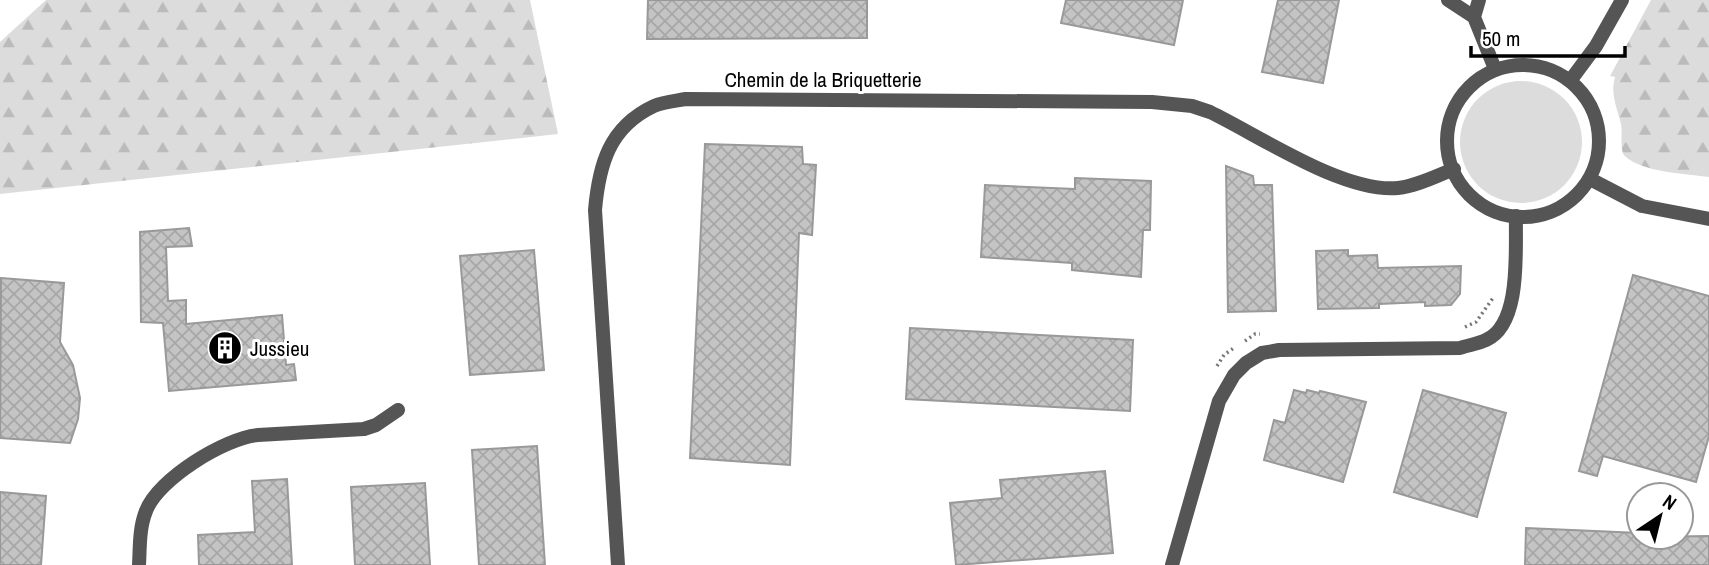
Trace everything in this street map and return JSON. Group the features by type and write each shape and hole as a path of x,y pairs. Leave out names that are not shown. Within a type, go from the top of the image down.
{"street":[{"path":"1448,0 1474,17 1495,69"},
{"path":"1474,17 1479,0"},
{"path":"1570,81 1596,46 1622,0"},
{"path":"1534,65 1570,81 1592,109 1600,144 1590,179 1568,204 1544,214 1498,214 1465,192 1447,156 1448,120 1465,89 1495,69 1534,65"},
{"name":"Chemin de la Briquetterie","path":"618,565 595,210 598,180 606,153 625,126 656,105 686,99 1152,103 1192,106 1210,112 1324,171 1371,186 1405,187 1454,169"},
{"path":"1590,179 1642,206 1709,219"},
{"path":"1172,565 1220,401 1234,375 1245,363 1262,353 1279,349 1460,348 1489,340 1500,327 1513,296 1516,216"},
{"path":"139,565 141,530 146,511 158,490 169,479 230,442 245,436 364,429 376,425 398,410"}],"path":[{"path":"1463,328 1476,322 1495,296"},
{"path":"1212,374 1224,355 1255,334 1269,334"}],"green space":[{"path":"46,0 530,0 558,134 0,194 0,42"},
{"path":"1651,0 1709,0 1709,177 1642,166 1623,153 1621,124 1614,95 1615,77 1610,76"},
{"path":"1521,81 1544,86 1564,99 1577,119 1582,142 1577,165 1564,185 1544,198 1521,203 1498,198 1478,185 1465,165 1460,142 1465,119 1478,99 1498,86"}],"building":[{"path":"648,0 867,0 867,38 647,39"},
{"path":"1066,0 1183,0 1174,45 1061,23"},
{"path":"1278,0 1339,0 1323,83 1262,72"},
{"path":"705,144 802,147 803,164 816,165 812,235 799,233 790,465 690,458"},
{"path":"1226,166 1253,176 1254,185 1272,185 1276,311 1228,312"},
{"path":"1075,178 1151,181 1150,230 1143,230 1141,277 1072,270 1072,263 981,257 985,185 1075,189"},
{"path":"189,228 192,246 166,247 168,301 186,300 186,324 282,315 286,365 294,364 296,380 169,391 163,323 141,322 140,232"},
{"path":"534,250 544,370 470,375 460,256"},
{"path":"1348,250 1348,256 1377,255 1378,268 1461,266 1460,294 1451,305 1425,306 1425,302 1379,304 1379,308 1318,309 1316,251"},
{"path":"1633,275 1709,296 1709,436 1696,482 1603,456 1597,476 1579,471"},
{"path":"1,278 64,283 60,342 73,365 80,398 78,419 70,443 0,438"},
{"path":"910,328 1133,340 1130,411 906,399"},
{"path":"1294,390 1306,393 1307,390 1320,391 1366,402 1343,482 1264,460 1274,420 1285,423"},
{"path":"1423,390 1506,413 1477,517 1394,492"},
{"path":"537,446 545,565 479,565 472,450"},
{"path":"1105,471 1113,553 956,565 950,503 1002,498 1000,480"},
{"path":"287,479 292,565 199,565 198,535 255,532 252,481"},
{"path":"425,483 430,565 355,565 351,487"},
{"path":"0,492 46,496 41,565 0,565"},
{"path":"1526,528 1625,532 1625,551 1695,551 1695,536 1709,536 1709,565 1525,565"}],"place":[{"name":"Jussieu","path":"225,348"}]}
